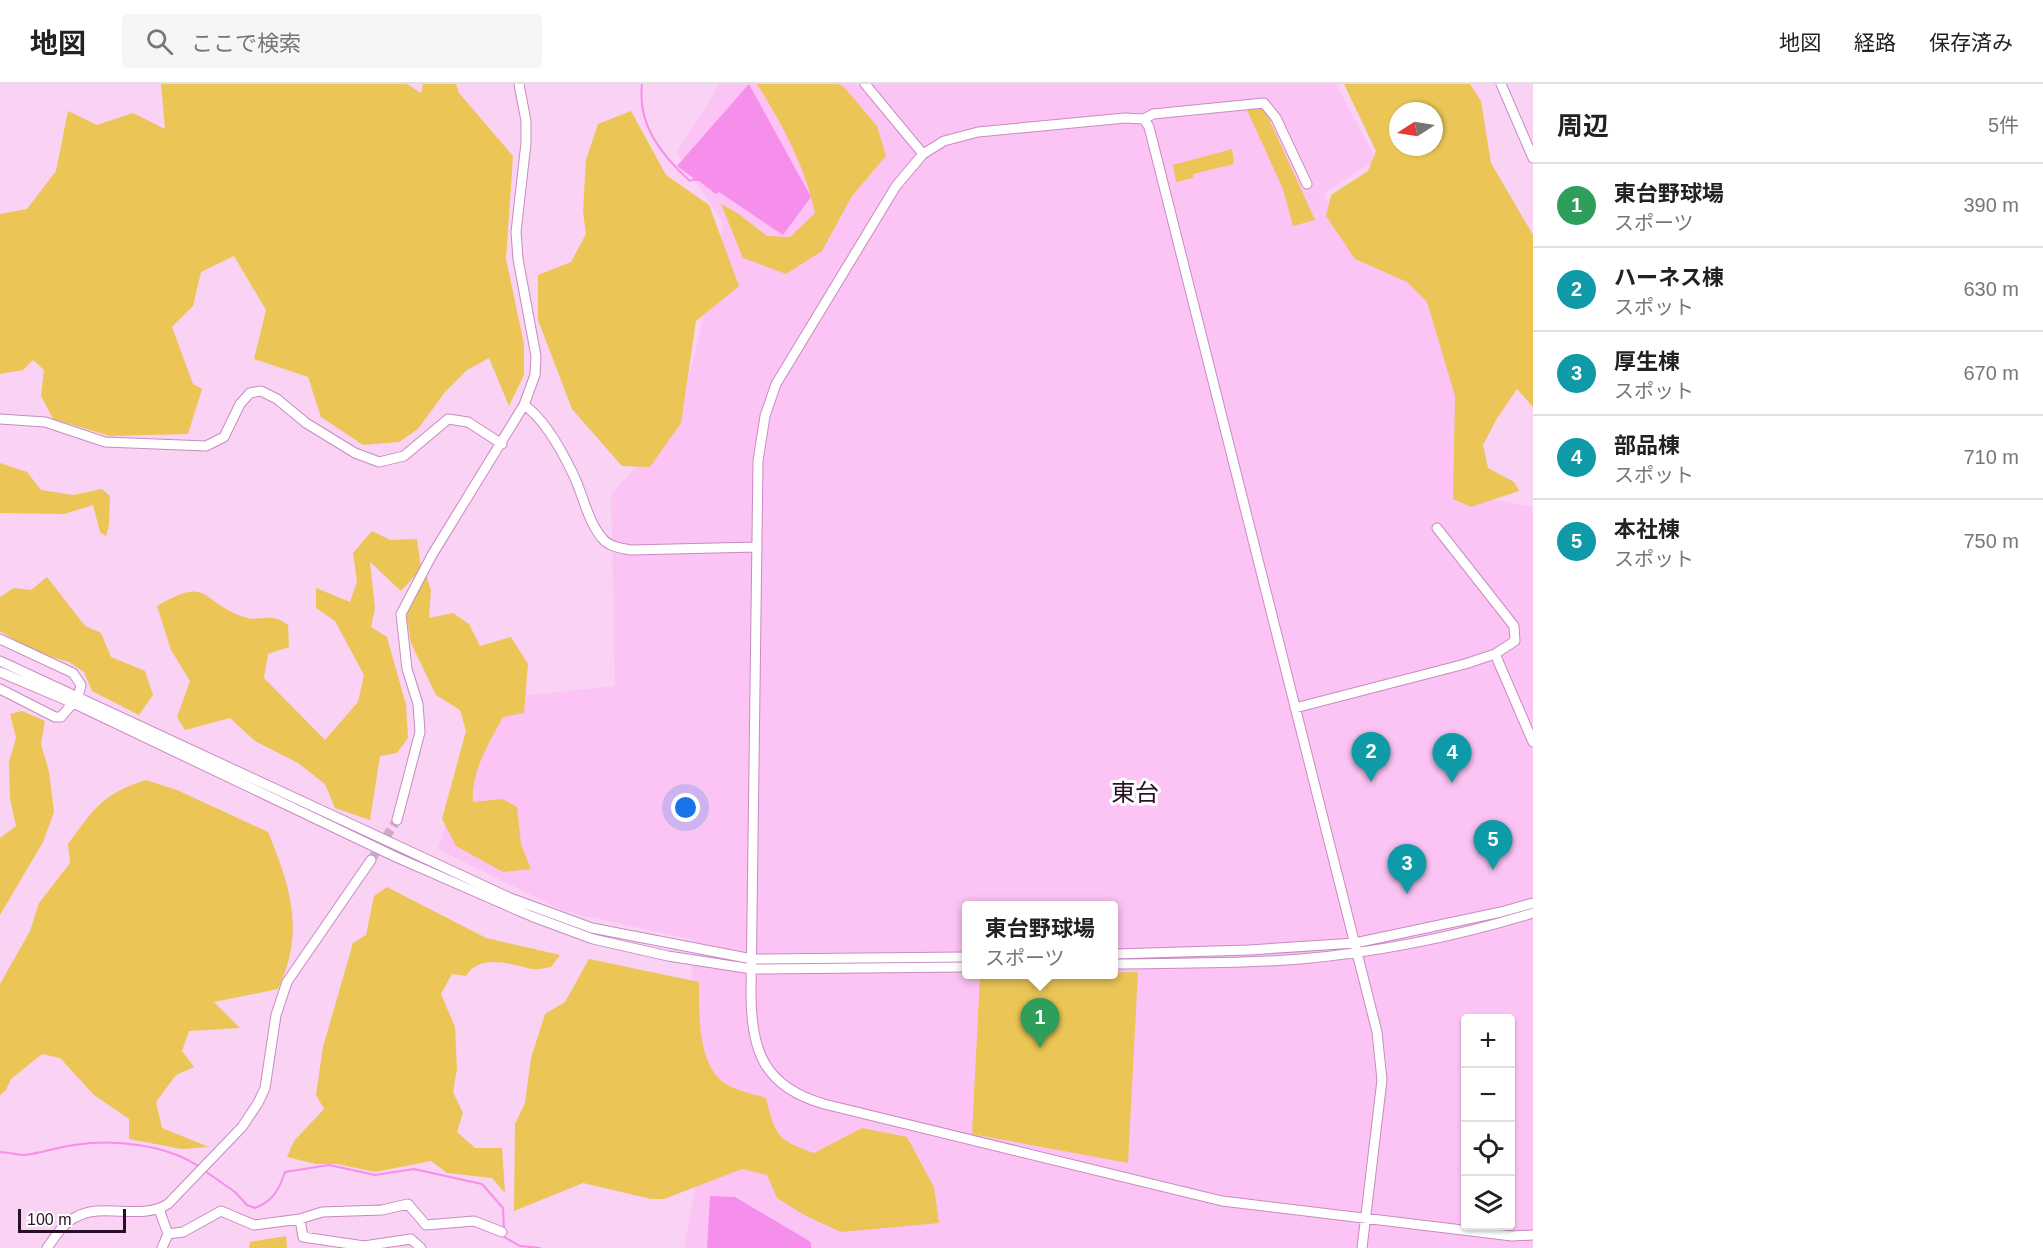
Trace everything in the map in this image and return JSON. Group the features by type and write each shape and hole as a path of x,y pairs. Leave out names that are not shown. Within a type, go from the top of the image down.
{"street":[{"path":"397,820 420,732 418,704 407,669 401,614 432,555 524,405 535,375 536,356 518,259 516,232 526,143 525,113 519,84"},
{"path":"865,84 923,154"},
{"path":"1501,84 1533,158"},
{"path":"1306,183 1276,118 1264,103 1153,114 1144,119 1125,118 978,132 944,141 923,154 896,186 776,384 762,432 757,547 751,1023 757,1050 767,1067 780,1082 805,1098 1222,1201 1512,1236 1533,1235"},
{"path":"1144,119 1149,127 1377,1032 1382,1080 1362,1248"},
{"path":"0,419 45,422 105,442 206,446 224,438 240,404 250,393 261,391 277,399 306,423 345,447 379,462 404,456 448,419 468,422 502,444"},
{"path":"524,405 535,412 573,474 592,522 603,540 616,548 632,550 757,547"},
{"path":"1295,708 1495,654 1515,641 1514,626 1437,528"},
{"path":"0,639 73,673 81,685 76,700 61,717 55,717 0,689"},
{"path":"1495,654 1533,742"},
{"path":"0,661 387,854 568,932 658,954 752,964 962,967"},
{"path":"0,672 76,700"},
{"path":"47,1248 67,1223 77,1216 90,1213 159,1209 177,1197 242,1127 258,1104 265,1088 276,1015 287,982 371,860"},
{"path":"1118,954 1259,950 1354,942 1501,912 1533,903"},
{"path":"1118,964 1249,962 1357,953 1460,933 1533,913"},
{"path":"752,964 962,957"},
{"path":"168,1234 183,1232 221,1211 254,1225 300,1219 322,1212 382,1210 408,1204 426,1225 474,1221 502,1232"},
{"path":"159,1209 168,1234 162,1248"},
{"path":"300,1219 303,1237 364,1246 411,1239 421,1248"}],"shaded area":[{"path":"161,84 407,84 421,93 423,84 456,84 459,93 513,156 506,259 524,344 524,375 509,406 489,358 467,370 445,392 418,429 399,442 363,445 321,417 308,377 254,359 266,310 234,256 201,272 193,306 172,327 193,384 202,389 188,434 110,436 53,419 41,396 44,370 33,360 23,370 0,374 0,214 27,209 56,171 68,111 97,125 133,113 165,129"},
{"path":"720,84 1336,84 1376,160 1323,194 1358,253 1443,285 1460,381 1460,493 1533,507 1533,1248 684,1248 710,1110 690,1026 694,940 564,911 438,849 485,700 615,686 611,494 673,429 696,350 723,223 677,152"},
{"path":"749,84 811,197 783,235 719,192 716,194 699,181 690,181 697,175 693,178 677,166"},
{"path":"757,84 838,84 845,88 877,126 886,156 852,196 822,251 786,274 743,258 721,204 739,214 767,236 790,237 815,213 792,146"},
{"path":"1344,84 1470,84 1481,101 1491,163 1533,235 1533,407 1517,389 1496,420 1483,445 1488,468 1514,482 1519,491 1471,507 1453,499 1455,396 1427,302 1407,282 1355,259 1326,216 1331,195 1368,171 1376,151"},
{"path":"1264,108 1315,220 1293,226 1283,189 1247,110"},
{"path":"631,111 666,175 709,205 739,286 696,321 681,423 650,467 622,466 572,409 538,320 538,275 571,262 586,234 583,211 586,160 598,124"},
{"path":"1232,149 1234,164 1193,174 1193,178 1176,182 1173,165"},
{"path":"0,463 27,472 41,490 73,495 102,489 110,496 109,525 106,536 100,532 93,505 64,514 0,513"},
{"path":"372,531 390,540 417,539 421,569 401,591 370,562 375,608 371,627 387,637 406,705 408,738 397,753 380,756 370,820 335,808 325,784 298,763 255,741 230,718 185,730 177,717 190,681 171,650 157,606 187,592 196,592 204,594 229,611 244,617 276,619 288,625 289,647 268,654 264,678 325,740 358,702 364,675 335,621 316,608 316,588 350,602 357,582 353,553"},
{"path":"425,572 431,590 429,618 453,613 469,624 480,646 511,637 528,664 524,713 503,717 478,768 473,802 503,799 517,807 521,844 531,869 503,872 456,846 442,819 466,731 460,710 436,695 411,643 405,608"},
{"path":"47,577 85,626 101,633 111,657 145,671 153,695 139,715 92,691 84,672 69,662 35,652 0,631 0,597 14,588 31,590"},
{"path":"22,711 45,721 41,744 49,772 54,812 43,842 0,915 0,838 16,826 10,799 9,762 16,738 10,714"},
{"path":"146,780 177,790 268,832 283,872 292,910 291,948 278,989 214,1002 240,1028 189,1031 182,1051 194,1067 176,1075 156,1102 162,1128 209,1147 182,1149 129,1139 129,1119 94,1095 60,1058 42,1054 11,1079 6,1090 0,1095 0,984 30,931 39,903 70,863 68,844 85,821 109,797"},
{"path":"387,887 486,938 560,955 551,967 539,969 496,962 479,964 466,976 452,974 441,994 455,1027 457,1069 453,1092 463,1113 457,1132 475,1148 502,1148 505,1193 492,1178 447,1173 431,1161 375,1172 337,1164 316,1164 287,1157 294,1141 324,1109 316,1095 323,1047 353,943 366,935 374,896"},
{"path":"589,959 699,982 700,1022 705,1052 710,1065 726,1084 766,1098 775,1128 785,1140 792,1144 814,1153 862,1128 907,1137 934,1187 939,1223 841,1232 806,1216 777,1198 767,1175 742,1169 664,1199 651,1199 583,1183 514,1211 515,1124 525,1103 531,1058 545,1014 565,1002"},
{"path":"1138,972 1128,1163 972,1134 980,979 1118,979 1118,973"},
{"path":"710,1196 735,1197 811,1242 811,1248 707,1248"},
{"path":"286,1236 287,1248 249,1248 250,1242"}],"waterway":[{"path":"642,84 643,112 653,138 690,181"},
{"path":"0,1152 23,1155 90,1143 123,1143 172,1153 201,1168"},
{"path":"205,1171 235,1192 247,1205 255,1208 274,1194 285,1172 329,1165 375,1175 414,1169 482,1184 503,1208 504,1229"},
{"path":"504,1234 504,1237 520,1246 540,1248"}],"tunnel":[{"path":"371,860 397,820"}],"place":[{"name":"ハーネス棟","path":"1371,782"},
{"name":"部品棟","path":"1452,783"},
{"name":"本社棟","path":"1493,870"},
{"name":"厚生棟","path":"1407,894"},
{"name":"東台野球場","path":"1040,1048"}],"district":[{"name":"東台","path":"1135,792"}]}
